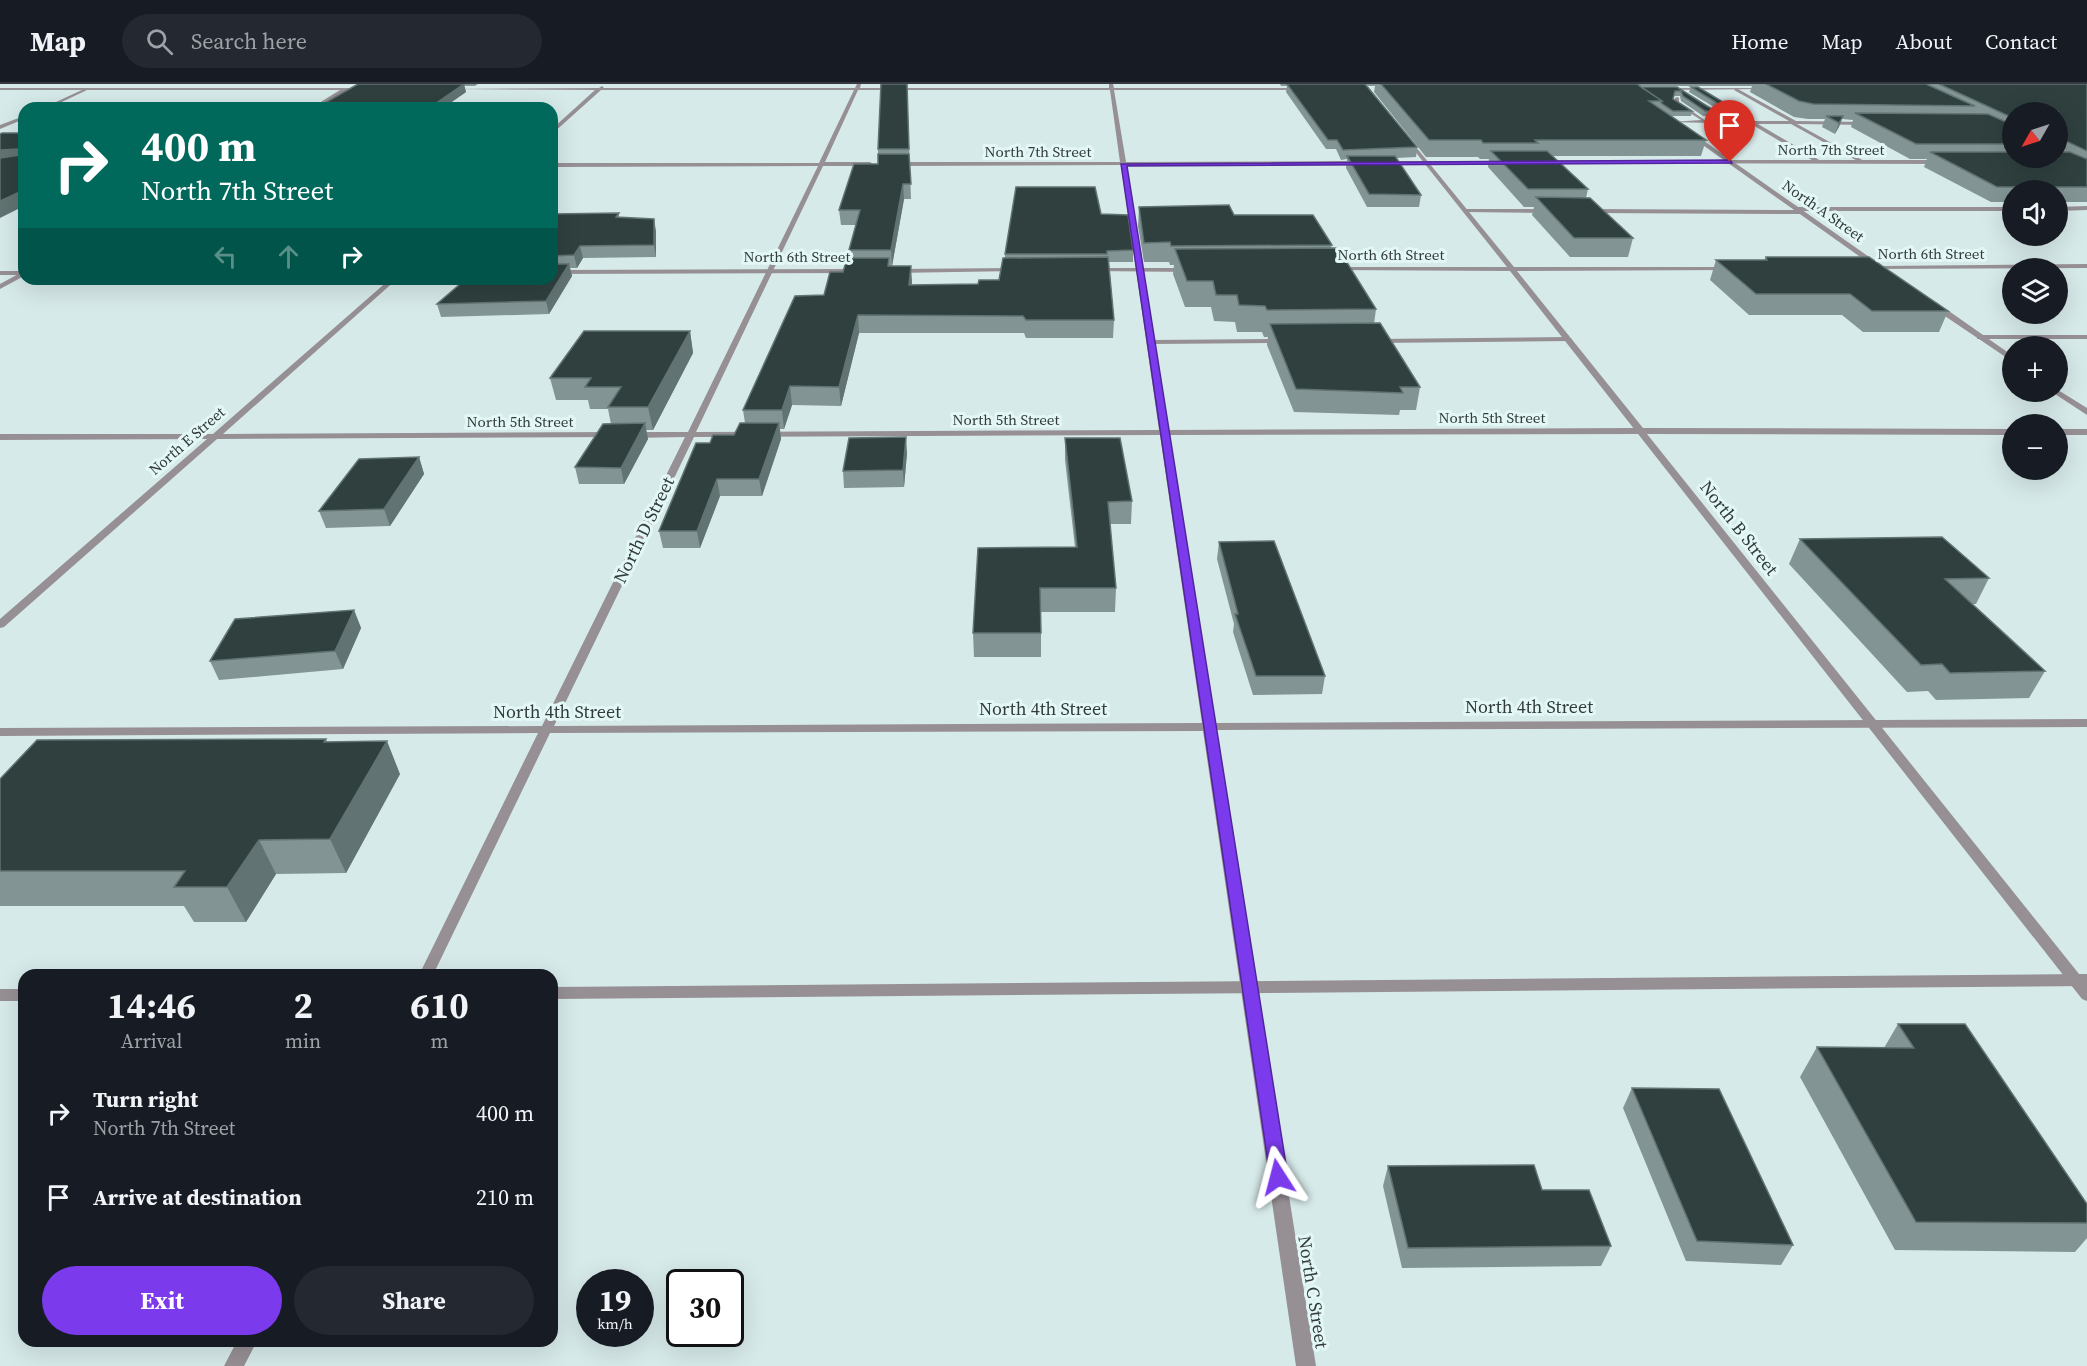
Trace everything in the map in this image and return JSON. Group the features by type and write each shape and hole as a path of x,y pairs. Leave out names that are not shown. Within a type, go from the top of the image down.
{"street":[{"path":"58,102 101,84"},
{"path":"323,102 355,84"},
{"path":"558,127 606,84"},
{"path":"439,89 858,86 1309,89"},
{"name":"North D Street","path":"429,969 771,271 858,86"},
{"name":"North C Street","path":"1112,86 1306,1366"},
{"path":"0,88 370,88"},
{"path":"1654,89 1770,89"},
{"path":"1664,89 1707,116 1712,121 1710,122"},
{"path":"1678,89 1690,97"},
{"path":"1699,89 1714,99"},
{"path":"1736,89 1863,162"},
{"path":"1677,98 1676,102 1704,120 1700,122"},
{"path":"1719,123 1720,120 1716,115 1730,123"},
{"name":"North A Street","path":"1664,116 1890,274"},
{"path":"1743,117 1819,162"},
{"path":"0,127 18,120"},
{"path":"1674,122 1875,123"},
{"name":"North B Street","path":"1398,128 1512,267 1871,724 2081,980 2087,995"},
{"name":"North 7th Street","path":"1532,162 1953,162"},
{"name":"North 7th Street","path":"890,164 1368,163"},
{"path":"1380,163 1508,163"},
{"path":"558,165 878,164"},
{"path":"2068,208 2087,208"},
{"path":"1586,211 2002,209"},
{"path":"1466,211 1562,211"},
{"name":"North 6th Street","path":"1858,268 2087,267"},
{"name":"North 6th Street","path":"1321,269 1739,268"},
{"path":"890,271 1022,270"},
{"path":"1082,270 1201,270"},
{"name":"North 6th Street","path":"558,272 866,271"},
{"path":"0,273 18,273"},
{"path":"0,287 18,276"},
{"name":"North E Street","path":"0,625 387,285"},
{"path":"1926,299 2002,352"},
{"path":"1980,337 2087,337"},
{"path":"1366,341 1568,339"},
{"path":"1152,342 1294,341"},
{"path":"2068,399 2087,412"},
{"name":"North 5th Street","path":"0,436 2002,432"},
{"path":"2068,432 2087,432"},
{"name":"North 4th Street","path":"0,732 2087,723"},
{"path":"558,993 2081,980"},
{"path":"0,995 18,995"},
{"path":"234,1366 244,1347"}],"building":[{"path":"358,84 464,84 438,102 326,102"},
{"path":"881,84 907,84 909,149 878,149"},
{"path":"1287,84 1365,84 1417,147 1343,150 1337,140 1328,140"},
{"path":"1381,84 1637,84 1662,101 1649,101 1706,140 1535,140 1538,143 1483,143 1481,140 1429,140"},
{"path":"1766,84 1926,84 1975,106 1813,104 1799,101"},
{"path":"1939,84 2087,84 2087,151 2068,142 2068,102 2002,102 2002,113"},
{"path":"1641,87 1677,87 1715,111 1705,111 1683,96 1681,91 1675,91 1673,99 1692,111 1673,111"},
{"path":"1691,87 1698,87 1738,111 1730,111"},
{"path":"1855,113 1988,114 2002,120 2002,144 1916,144"},
{"path":"1826,116 1843,116 1839,123"},
{"path":"18,133 18,149 0,150 0,134"},
{"path":"1491,151 1547,151 1588,189 1528,189"},
{"path":"1930,152 2002,152 2002,168 2068,168 2068,152 2087,159 2087,187 2068,187 2068,180 2002,180 2002,187 1997,187"},
{"path":"878,154 909,154 911,184 903,184 891,250 849,250 860,210 839,210 854,164 878,164"},
{"path":"18,155 18,193 0,201 0,158"},
{"path":"1347,156 1395,156 1421,195 1369,194"},
{"path":"1016,187 1095,187 1101,214 1128,215 1133,250 1107,251 1107,254 1005,254"},
{"path":"1536,197 1590,198 1633,238 1574,238"},
{"path":"1229,205 1234,215 1313,215 1332,245 1171,246 1170,242 1144,243 1139,207"},
{"path":"619,213 616,217 654,219 654,245 580,246 574,255 558,256 558,214"},
{"path":"1338,248 1376,309 1267,310 1265,306 1239,305 1237,295 1216,295 1213,281 1187,281 1175,249"},
{"path":"1108,257 1114,320 1026,320 1023,316 858,315 839,387 790,386 782,410 743,410 795,296 824,295 830,272 843,272 847,258 889,258 888,266 911,266 909,285 978,284 979,280 999,280 1003,258"},
{"path":"1766,257 1869,257 1948,311 1872,311 1850,294 1756,294 1716,260 1767,260"},
{"path":"558,264 569,264 558,282"},
{"path":"459,285 556,285 546,301 437,304"},
{"path":"1380,323 1420,387 1400,387 1403,393 1296,389 1270,324"},
{"path":"584,331 690,331 648,407 608,407 621,387 585,387 591,378 550,378"},
{"path":"645,423 621,468 575,467 603,424"},
{"path":"740,423 779,423 759,479 717,479 697,531 659,531 696,443 710,443 713,435 734,435"},
{"path":"906,437 903,470 843,471 849,438"},
{"path":"1065,438 1120,438 1132,501 1108,502 1116,588 1040,588 1041,633 973,633 978,548 1077,547"},
{"path":"419,457 384,509 319,511 359,459"},
{"path":"1942,537 1989,578 1945,579 2045,671 1950,673 1942,664 1921,665 1800,539"},
{"path":"1274,541 1325,676 1256,676 1235,614 1238,614 1219,542"},
{"path":"354,610 335,651 210,661 235,619"},
{"path":"326,739 324,742 387,741 330,839 259,840 227,887 174,887 185,871 0,871 0,779 37,740"},
{"path":"1898,1024 1965,1024 2087,1204 2087,1223 1916,1222 1817,1047 1914,1048"},
{"path":"1632,1088 1719,1089 1793,1245 1697,1241"},
{"path":"1534,1165 1542,1190 1589,1190 1611,1246 1408,1248 1388,1166"}],"route":[{"path":"1278,1177 1124,164 1730,162"}]}
